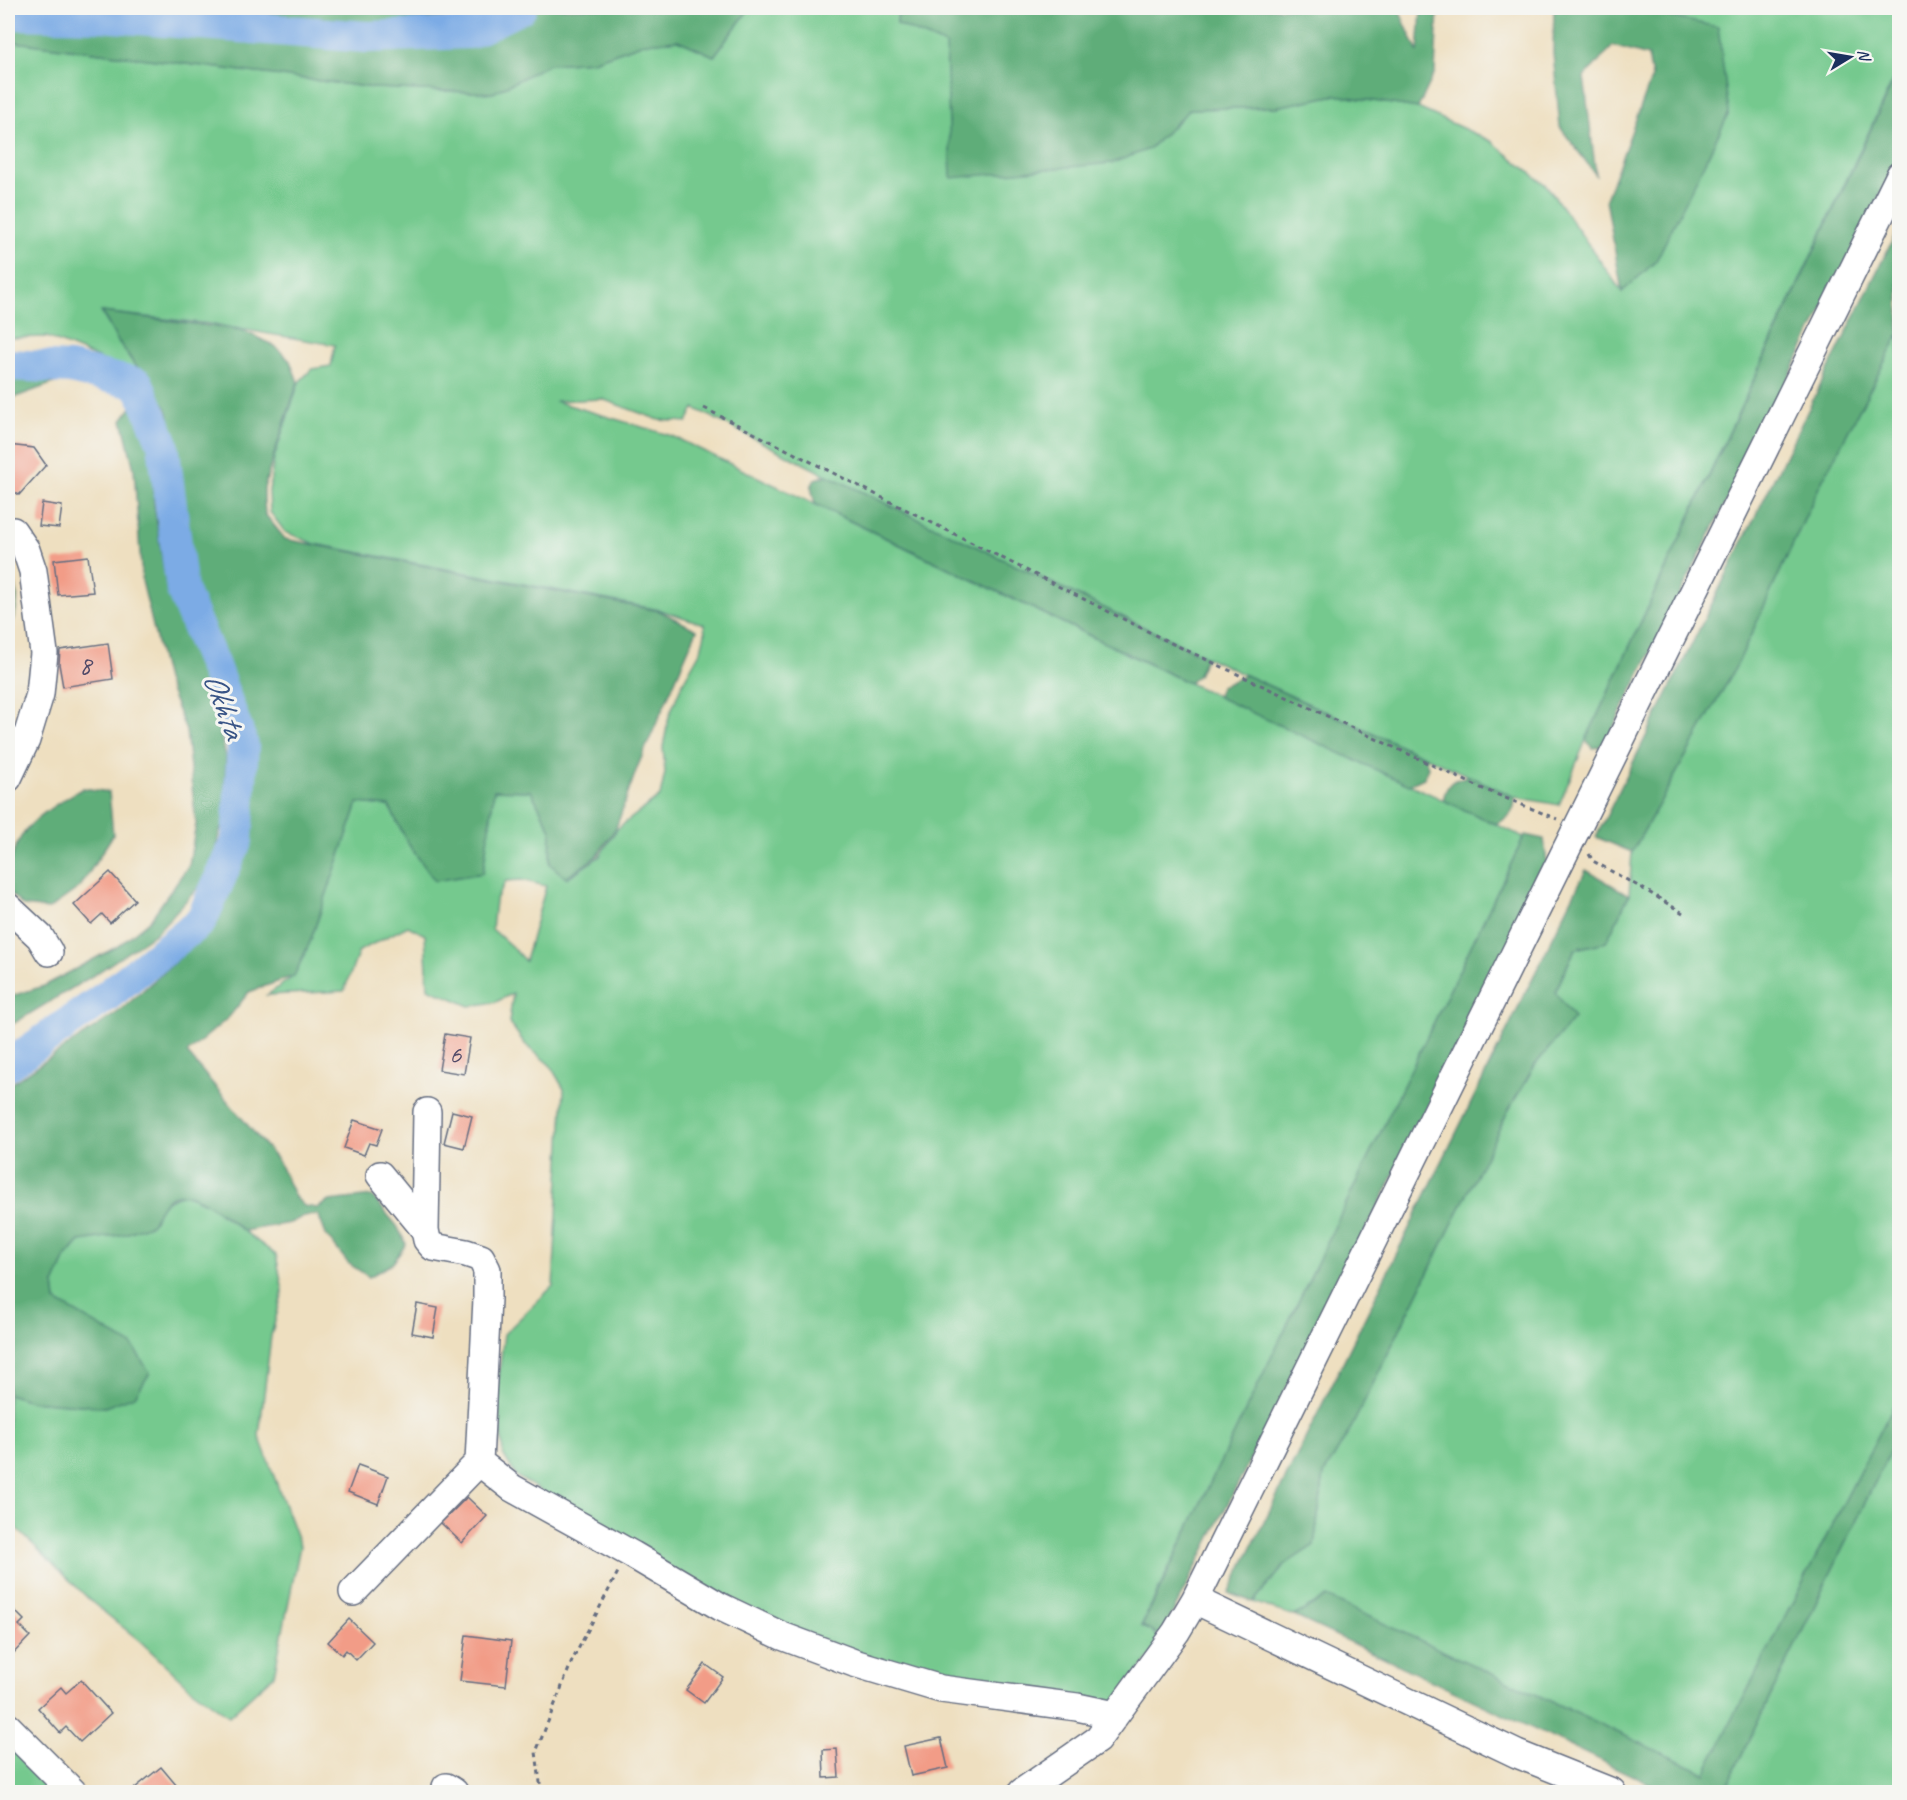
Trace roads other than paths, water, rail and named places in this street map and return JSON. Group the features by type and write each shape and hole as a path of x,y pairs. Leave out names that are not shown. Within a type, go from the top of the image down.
{"street":[{"path":"1022,1792 1097,1740 1176,1632 1195,1600 1899,175"},
{"path":"8,778 26,740 40,694 44,653 33,571 26,550 13,531"},
{"path":"8,907 40,937 49,952"},
{"path":"353,1592 479,1462 487,1270 481,1258 466,1252 433,1247 427,1240 425,1230 427,1112"},
{"path":"380,1175 425,1230"},
{"path":"479,1462 512,1488 722,1606 782,1636 854,1663 941,1689 1077,1707 1115,1715"},
{"path":"1195,1600 1517,1754 1612,1792"},
{"path":"8,1727 73,1792"}],"waterway":[{"name":"Okhta","path":"8,14 100,16 367,37 470,33 521,8"},
{"name":"Okhta","path":"8,365 70,368 138,384 163,444 182,590 214,666 243,746 237,840 201,921 108,995 8,1065"}]}
